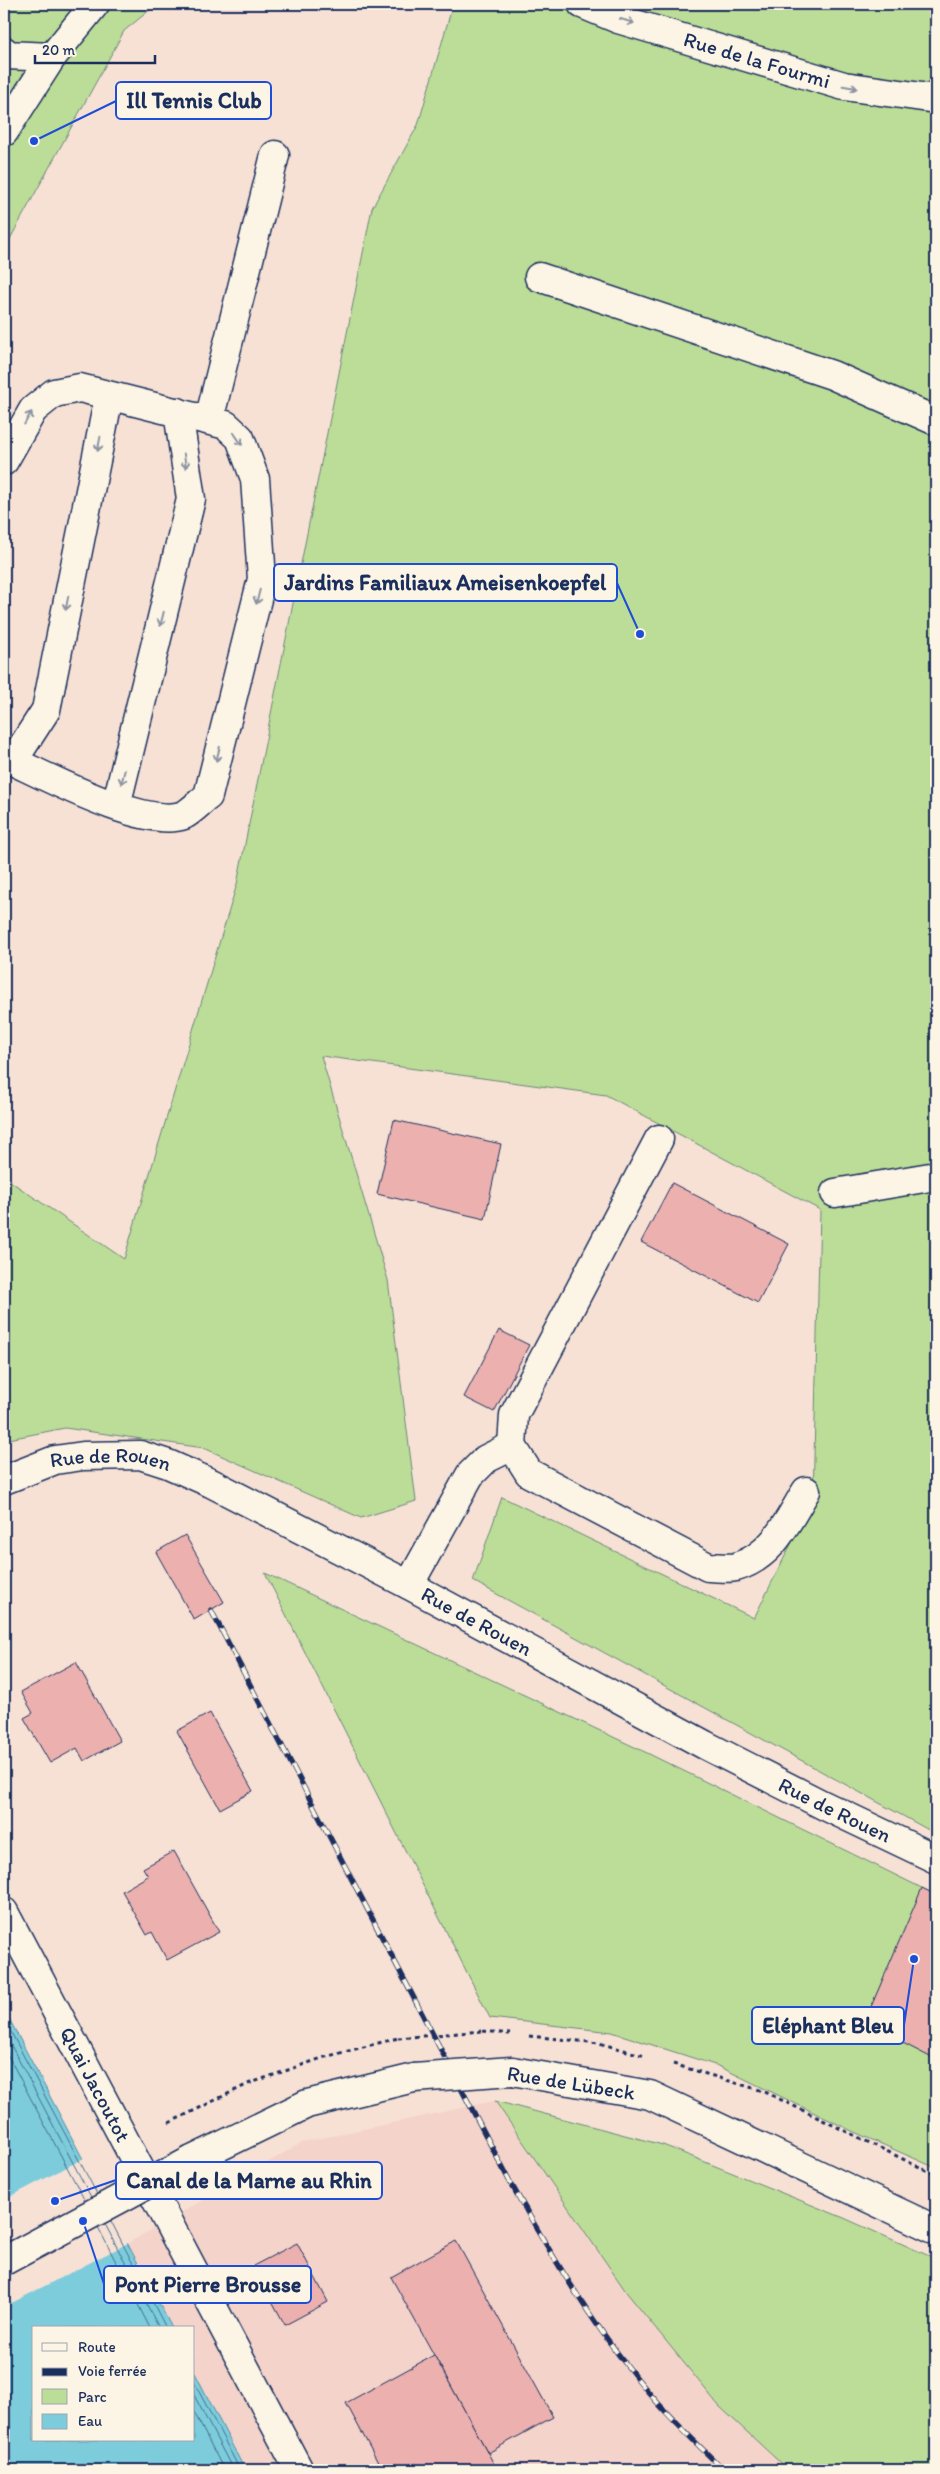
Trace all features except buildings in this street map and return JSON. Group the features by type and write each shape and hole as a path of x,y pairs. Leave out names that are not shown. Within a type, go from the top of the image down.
{"street":[{"path":"4,132 52,57 95,4"},
{"name":"Rue de la Fourmi","path":"582,4 618,19 844,86 936,99"},
{"path":"4,52 6,55 52,57"},
{"path":"209,420 275,154"},
{"path":"539,277 832,376 936,420"},
{"path":"4,460 33,410 54,393 80,388 226,425 240,438 255,478 262,579 208,796 184,815 153,817 100,801 9,759 46,710 109,396"},
{"path":"116,806 191,499 178,412"},
{"path":"659,1139 514,1415 512,1446 529,1472 708,1567 734,1568 757,1558 775,1543 806,1491"},
{"path":"835,1193 936,1176"},
{"path":"409,1585 470,1475 486,1459 512,1446"},
{"name":"Rue de Rouen","path":"4,1480 55,1460 83,1456 140,1455 168,1464 211,1483 409,1585 705,1744 823,1805 936,1859"},
{"name":"Quai Jacoutot","path":"4,1912 298,2470"},
{"name":"Rue de Lübeck","path":"4,2261 192,2160 307,2104 414,2078 512,2070 650,2095 936,2230"}],"path":[{"path":"398,2038 483,2031"}],"shaded area":[{"path":"494,2101 627,2293 719,2406 788,2470 4,2470 4,2307 128,2243 303,2142"}],"green space":[{"path":"4,4 157,4 124,31 4,250"},
{"path":"453,4 936,4 936,1834 473,1581 502,1497 754,1618 813,1500 820,1210 606,1095 321,1056 388,1280 416,1501 361,1518 204,1448 65,1428 4,1440 4,1177 124,1259 237,884 372,208 418,125"},
{"path":"265,1573 643,1751 936,1895 936,2168 852,2131 718,2066 612,2032 490,2018"},
{"path":"495,2101 663,2145 844,2218 936,2259 936,2470 788,2470 719,2406 627,2293"}],"water":[{"path":"4,2009 171,2326 32,2326 32,2442 195,2442 195,2373 245,2470 4,2470"}],"pier":[{"path":"86,2157 130,2242 4,2307 4,2200"}],"railway":[{"path":"211,1610 509,2180 542,2238 577,2295 615,2350 673,2420 724,2470"}],"place":[{"name":"Ill Tennis Club","path":"34,141"},
{"name":"Jardins Familiaux Ameisenkoepfel","path":"640,634"},
{"name":"Eléphant Bleu","path":"914,1959"},
{"name":"Canal de la Marne au Rhin","path":"55,2201"},
{"name":"Pont Pierre Brousse","path":"83,2221"}]}
